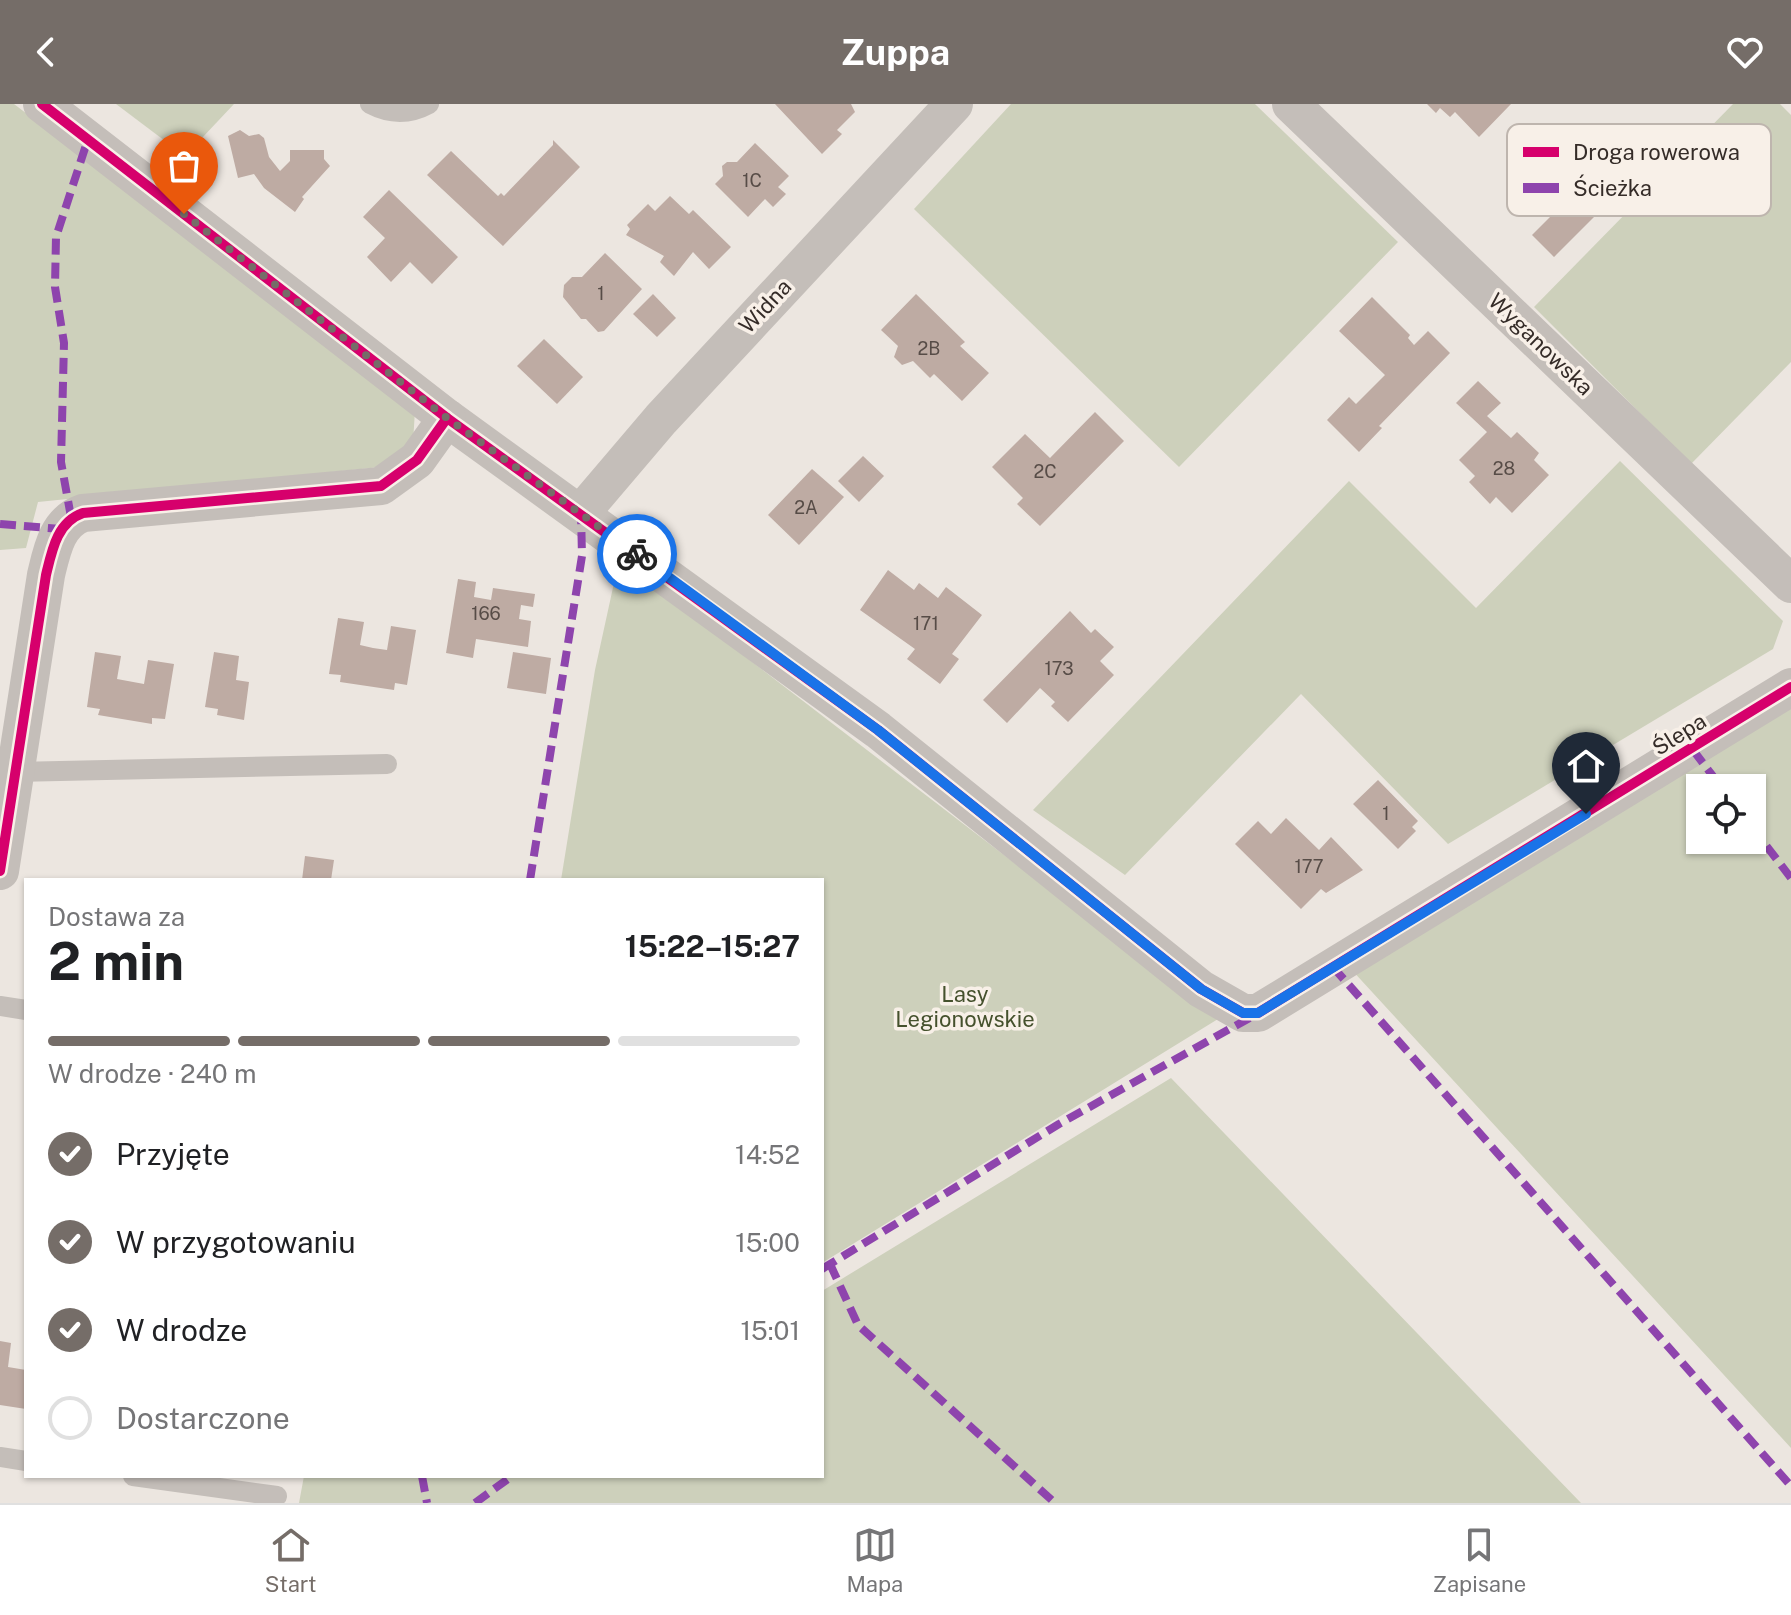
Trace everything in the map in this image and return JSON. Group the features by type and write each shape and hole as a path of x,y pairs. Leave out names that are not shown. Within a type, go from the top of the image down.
{"street":[{"path":"42,104 447,418 581,513"},
{"name":"Widna","path":"581,513 661,419 954,104"},
{"name":"Wyganowska","path":"1291,104 1791,584"},
{"path":"0,871 46,575 61,529 71,517 83,513 381,486 417,460 447,418"},
{"name":"Ślepa","path":"581,513 878,730 1201,989 1243,1013 1258,1013 1791,687"}],"lane":[{"path":"370,104 384,112 407,112 429,104"},
{"path":"14,772 387,764"},
{"path":"0,1006 24,1010"},
{"path":"0,1457 24,1461"},
{"path":"147,1478 277,1496"}],"green space":[{"path":"0,104 14,104 415,410 413,443 390,466 38,502 26,548 0,550"},
{"path":"116,104 234,104 185,156"},
{"path":"1011,104 1255,104 1398,242 1179,467 914,209"},
{"path":"1733,104 1780,104 1791,115 1791,362 1691,464 1534,307 1623,216 1771,216 1771,124 1713,124"},
{"path":"1620,461 1783,621 1773,649 1448,844 1301,694 1125,875 1033,810 1349,481 1476,608"},
{"name":"Lasy Legionowskie","path":"619,560 1218,1019 824,1262 824,878 561,878 595,670"},
{"path":"1791,704 1791,1448 1350,968"},
{"path":"1171,1078 1581,1503 299,1503 304,1478 824,1478 824,1290"}],"building":[{"path":"775,104 851,104 855,112 837,130 842,134 822,154"},
{"path":"1427,104 1511,104 1479,137 1455,112 1450,117 1440,108 1436,113"},
{"path":"240,130 249,136 259,134 264,138 269,157 280,171 290,161 290,150 324,150 324,159 330,166 302,197 304,199 295,212 264,188 254,174 238,178 228,136"},
{"path":"553,140 580,167 503,246 427,175 451,151 498,196 501,193 504,196 553,145"},
{"path":"755,143 789,176 778,187 786,194 773,207 765,199 748,217 715,184 723,176 722,166 727,162 737,162"},
{"path":"389,190 458,257 432,284 410,262 391,282 367,257 385,238 363,217"},
{"path":"670,196 689,214 693,210 731,247 709,269 693,252 674,276 660,262 664,256 626,235 630,229 627,225 648,204 655,211"},
{"path":"1551,216 1595,216 1554,257 1532,235"},
{"path":"605,253 642,289 604,331 598,332 586,319 581,319 563,297 564,285 572,277 582,277"},
{"path":"653,294 676,318 657,337 633,314"},
{"path":"916,294 965,342 960,346 989,373 962,401 934,374 930,378 913,361 902,365 894,357 898,346 881,330"},
{"path":"1372,297 1410,335 1408,338 1414,345 1428,331 1450,353 1379,426 1382,428 1359,452 1327,420 1349,397 1356,404 1385,375 1339,331"},
{"path":"544,339 583,377 557,404 517,366"},
{"path":"1478,381 1501,403 1487,416 1511,438 1517,432 1539,453 1534,460 1549,475 1512,513 1496,497 1490,504 1469,482 1475,476 1459,460 1487,432 1456,403"},
{"path":"1095,412 1124,441 1040,526 1017,504 1023,498 992,467 1025,434 1050,458"},
{"path":"863,456 884,476 859,502 838,481"},
{"path":"812,469 844,497 799,545 768,515"},
{"path":"888,570 914,590 919,583 938,598 946,587 982,615 952,654 959,659 940,684 907,659 915,649 860,610"},
{"path":"458,579 476,582 474,597 491,600 493,588 535,594 533,607 521,605 519,619 531,621 528,647 476,639 473,658 446,653"},
{"path":"1070,611 1091,633 1095,629 1114,647 1100,661 1114,675 1068,722 1051,706 1055,702 1040,688 1007,723 983,700"},
{"path":"338,618 364,622 360,645 373,648 387,650 391,626 416,630 407,685 395,683 394,690 340,682 341,675 329,674"},
{"path":"95,652 121,656 117,679 144,684 148,660 174,664 165,719 152,718 152,724 98,715 100,709 87,707"},
{"path":"214,652 239,656 236,680 249,682 244,720 217,715 218,709 205,707"},
{"path":"513,652 551,658 546,694 507,688"},
{"path":"1378,780 1418,821 1412,827 1416,831 1398,849 1353,804"},
{"path":"1286,818 1319,850 1331,837 1363,870 1326,893 1321,889 1301,909 1235,844 1258,821 1271,834"},
{"path":"305,856 334,860 331,878 302,878"},
{"path":"0,1341 11,1343 8,1367 24,1370 24,1409 0,1405"}],"marked path":[{"path":"71,517 61,462 64,343 55,287 56,237 88,139"},
{"path":"530,878 582,556 581,513"},
{"path":"0,524 61,529"},
{"path":"1693,750 1711,774"},
{"path":"1766,845 1791,878"},
{"path":"1333,967 1791,1486"},
{"path":"824,1268 1059,1124 1253,1016"},
{"path":"830,1264 858,1325 1055,1503"},
{"path":"422,1478 427,1503"},
{"path":"475,1503 509,1478"}],"cycle path":[{"path":"42,104 447,418 878,730 1201,989 1243,1013 1258,1013 1791,687"},
{"path":"0,871 46,575 57,538 67,523 83,513 381,486 417,460 447,418"}],"way so far":[{"path":"184,214 447,418 637,554"}],"route":[{"path":"637,554 878,730 1201,989 1243,1013 1258,1013 1586,814"}]}
